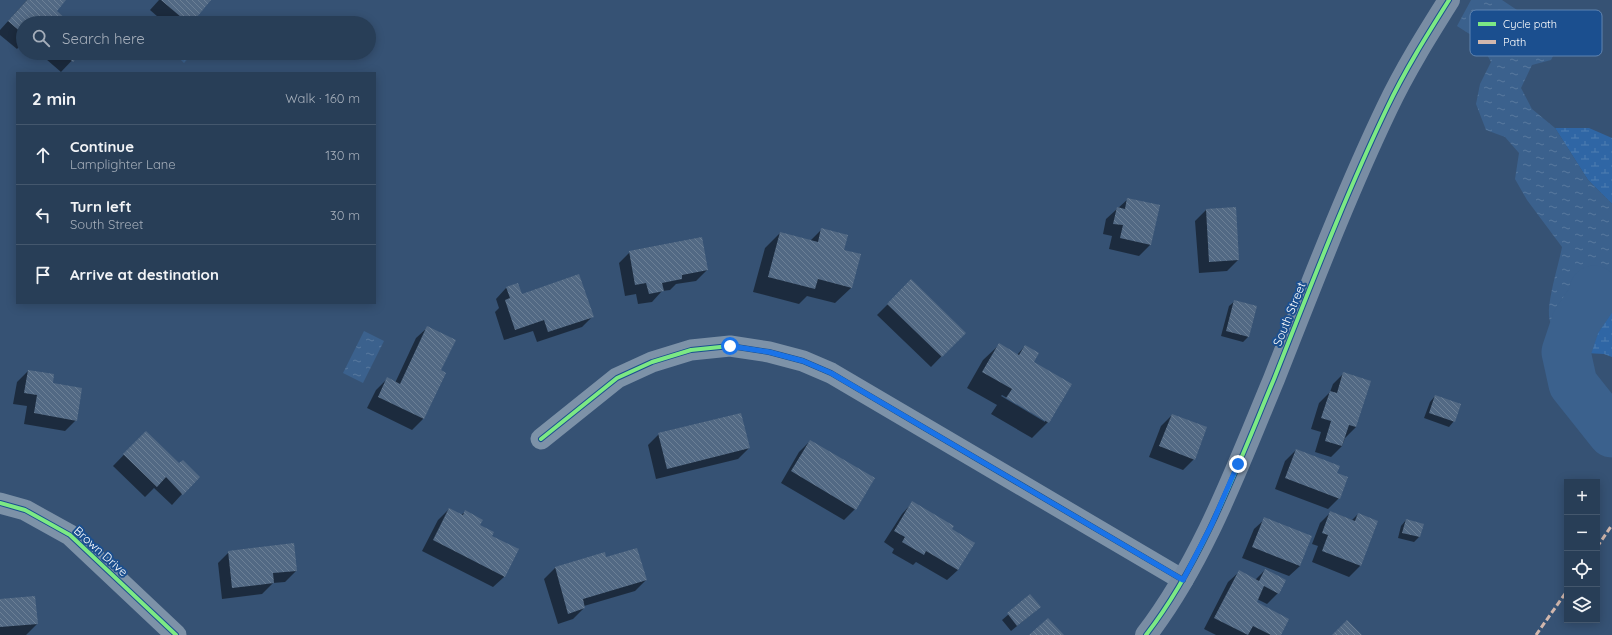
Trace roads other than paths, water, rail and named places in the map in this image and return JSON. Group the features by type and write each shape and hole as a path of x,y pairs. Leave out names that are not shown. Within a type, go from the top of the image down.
{"street":[{"name":"South Street","path":"1146,635 1159,618 1183,580 1212,524 1361,166 1382,120 1415,55 1449,0"},
{"path":"541,439 617,378 652,362 692,350 730,346 769,352 803,361 831,373 1183,580"},
{"name":"Brown Drive","path":"0,503 25,510 70,535 176,635"}],"water":[{"path":"1471,0 1502,0 1517,10 1470,10 1470,34 1457,26"},
{"path":"1488,56 1553,56 1551,60 1532,65 1521,88 1532,109 1555,128 1588,180 1612,204 1612,311 1566,352 1550,321 1549,314 1549,306 1562,247 1527,200 1515,179 1519,153 1505,137 1486,130 1476,104 1480,84 1491,62"},
{"path":"364,331 384,341 363,383 343,373"}],"waterway":[{"path":"1594,290 1593,297 1576,322 1566,352 1573,384 1612,433"}]}
